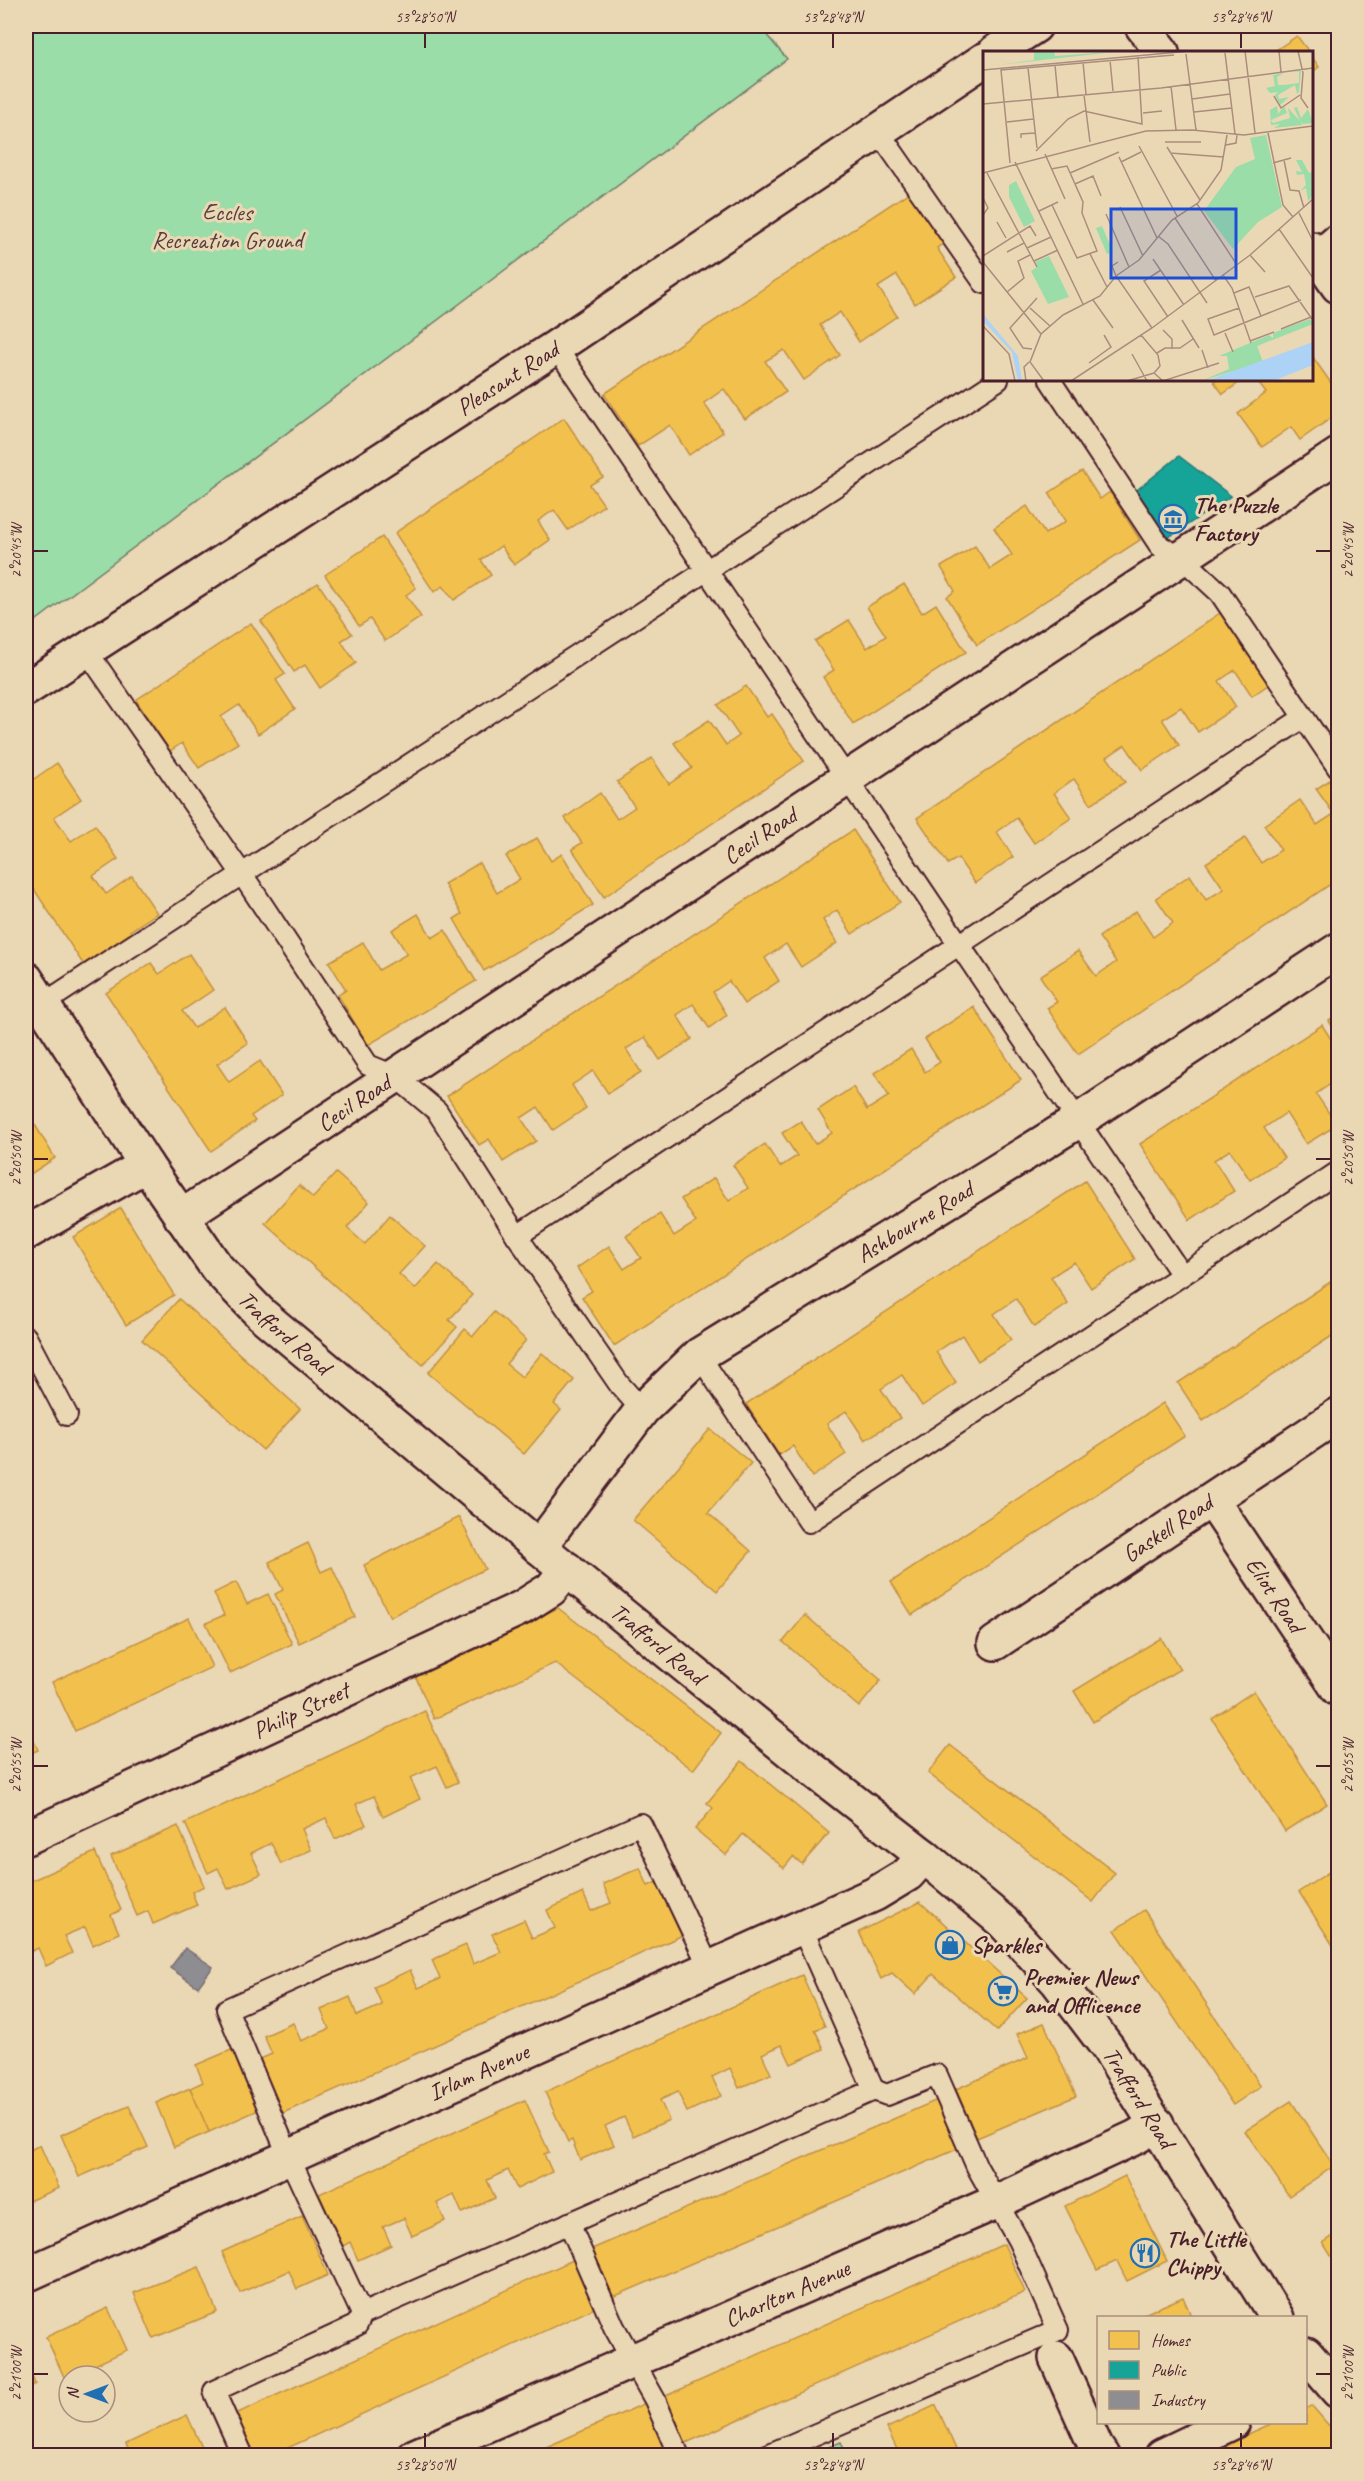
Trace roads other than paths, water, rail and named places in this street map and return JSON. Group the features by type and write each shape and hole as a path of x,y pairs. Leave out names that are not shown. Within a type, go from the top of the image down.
{"street":[{"path":"997,51 1035,26"},
{"path":"1142,26 1161,51"},
{"name":"Pleasant Road","path":"26,689 556,347 983,61"},
{"path":"1323,249 1338,286"},
{"name":"Cecil Road","path":"181,1217 1338,455"},
{"name":"Ashbourne Road","path":"539,1547 642,1410 699,1354 1078,1121 1338,950"},
{"name":"Trafford Road","path":"34,992 181,1217 217,1268 261,1314 539,1547 1003,1922 1058,1981 1108,2048 1276,2316"},
{"path":"26,1233 146,1165"},
{"name":"Gaskell Road","path":"995,1643 1338,1415"},
{"name":"Eliot Road","path":"1212,1500 1338,1689"},
{"name":"Philip Street","path":"26,1838 521,1608 551,1589 567,1569"},
{"name":"Irlam Avenue","path":"26,2274 288,2155 802,1928 892,1886 909,1874 924,1856"},
{"name":"Charlton Avenue","path":"415,2456 996,2202 1136,2137 1157,2124"},
{"path":"1307,2357 1327,2383"},
{"path":"1056,2358 1102,2456"},
{"path":"1162,2456 1229,2424"}],"lane":[{"path":"878,131 983,283"},
{"path":"556,347 1182,1275"},
{"path":"34,992 242,874 996,381"},
{"path":"1051,381 1160,546 1182,558 1220,593 1338,768"},
{"path":"86,650 242,874 368,1065 395,1076 437,1111 517,1236 619,1384 642,1410"},
{"path":"517,1236 1303,718"},
{"path":"699,1354 809,1522 1338,1172"},
{"path":"26,1337 67,1414"},
{"path":"362,2314 288,2155 227,2009 641,1824 710,1969"},
{"path":"802,1928 874,2090"},
{"path":"243,2456 214,2391 357,2325 362,2314 569,2223 874,2090 887,2095 937,2075 977,2167 1018,2241 1058,2330 765,2456"},
{"path":"569,2223 614,2327 655,2400 679,2456"}],"place":[{"name":"The Puzzle Factory","path":"1173,519"},
{"name":"Sparkles","path":"950,1945"},
{"name":"Premier News and Offlicence","path":"1003,1991"},
{"name":"The Little Chippy","path":"1145,2253"}],"park label":[{"name":"Eccles Recreation Ground","path":"227,226"}]}
